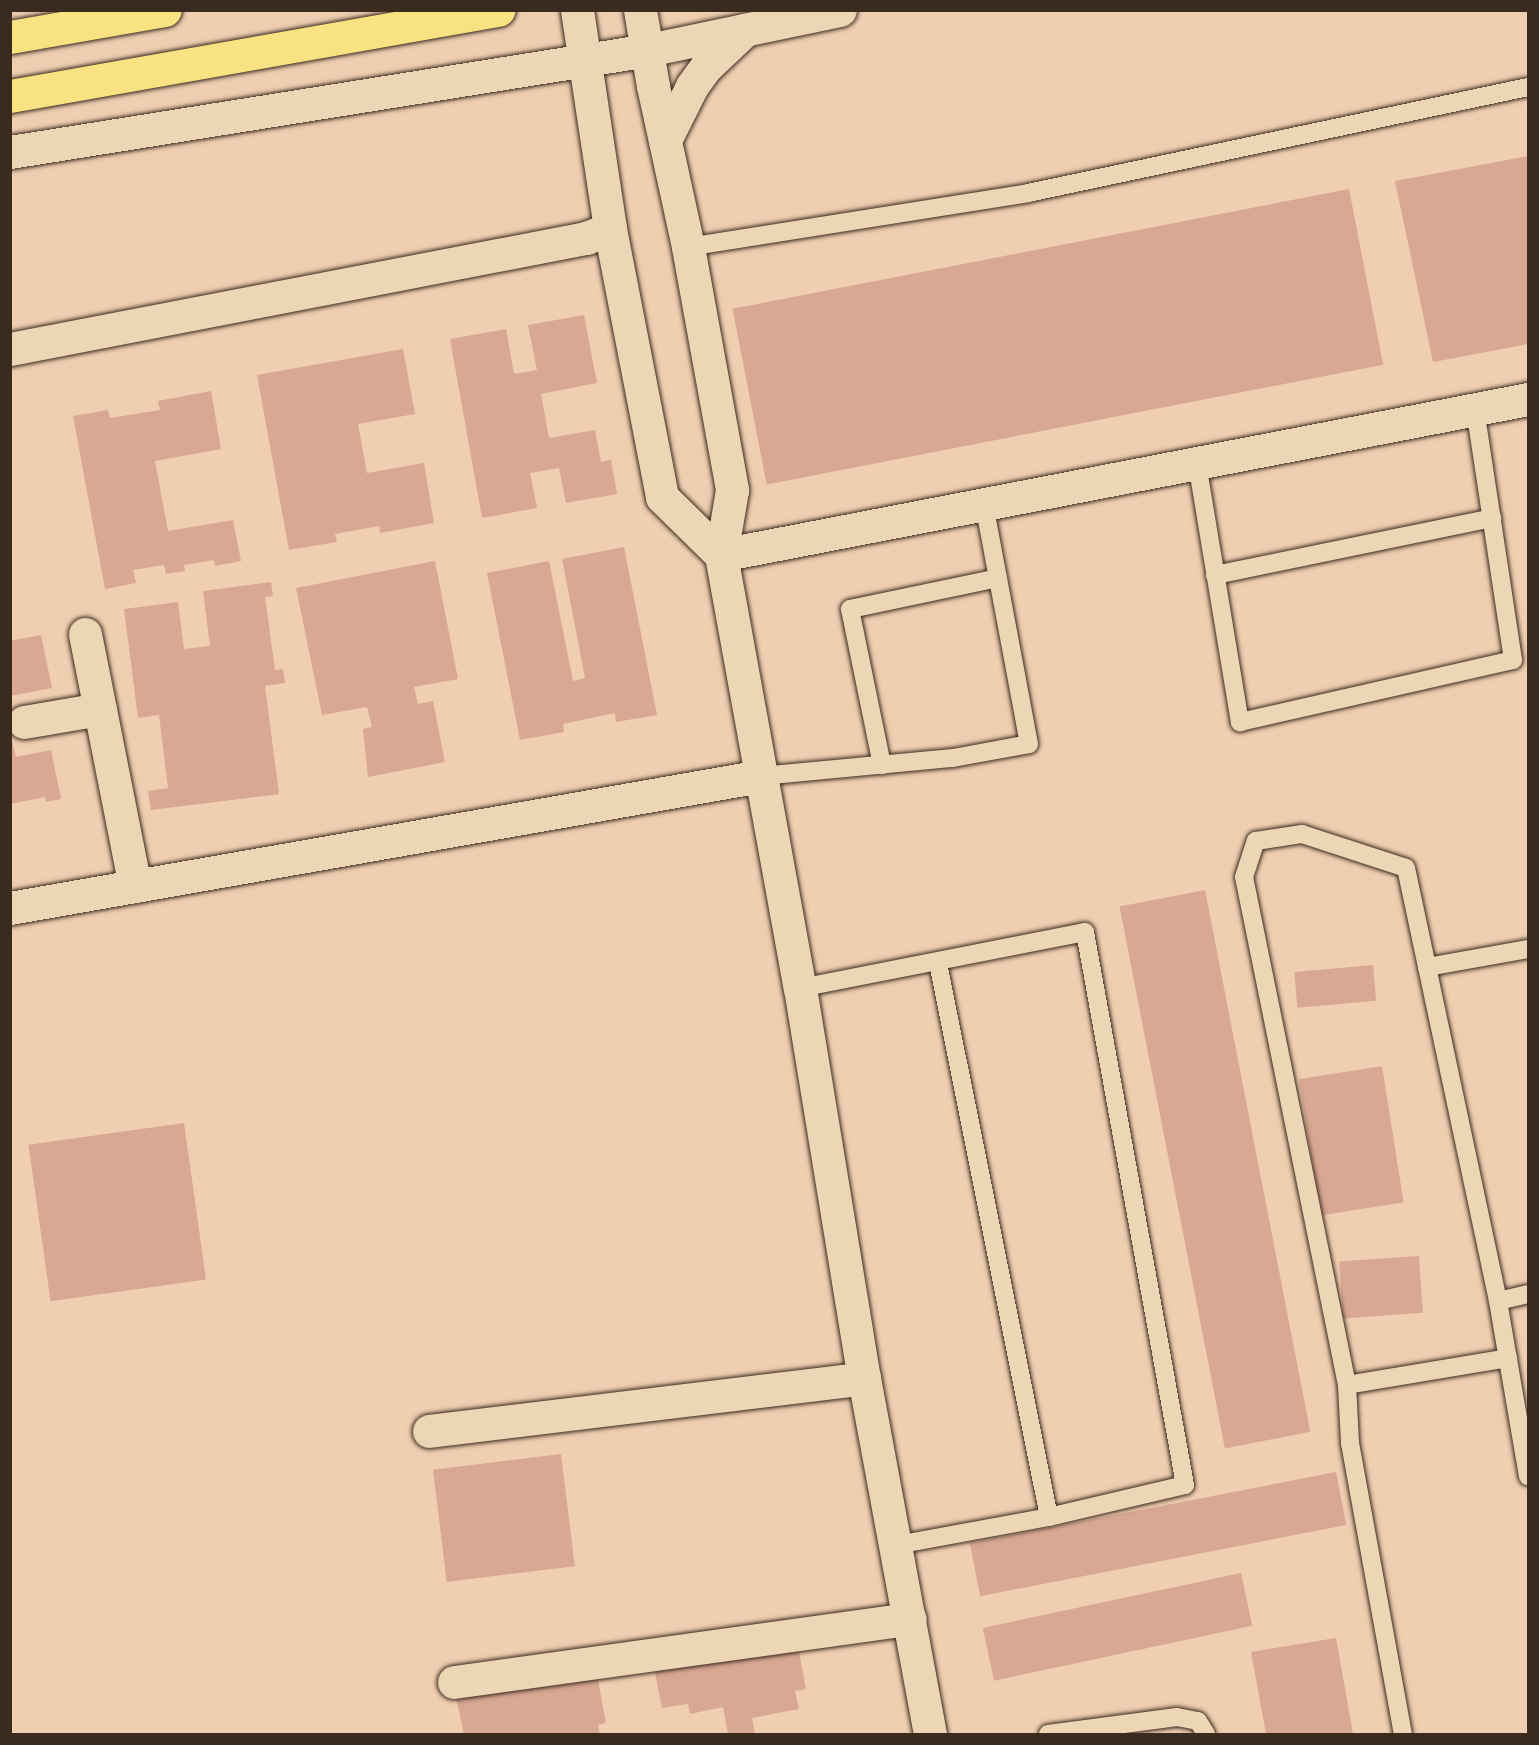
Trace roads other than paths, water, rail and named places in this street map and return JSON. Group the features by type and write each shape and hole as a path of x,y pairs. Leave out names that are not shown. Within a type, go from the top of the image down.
{"highway":[{"path":"10,37 165,10"},
{"path":"10,96 498,10"}],"street":[{"path":"578,10 610,229 662,496 721,555"},
{"path":"640,10 688,247 732,490 721,555 800,988 864,1378 897,1545 930,1734"},
{"path":"10,152 584,58 648,50 840,10"},
{"path":"665,140 692,86 706,67 745,30"},
{"path":"10,349 586,238 610,229"},
{"path":"721,555 1528,399"},
{"path":"85,634 135,886"},
{"path":"24,722 100,709"},
{"path":"10,908 761,776"},
{"path":"429,1431 864,1378"},
{"path":"453,1682 910,1619"}],"lane":[{"path":"688,247 1028,193 1528,87"},
{"path":"1197,464 1240,722 1513,660 1476,410"},
{"path":"761,776 953,758 1029,744 984,504"},
{"path":"1215,575 1492,518"},
{"path":"882,765 850,609 998,578"},
{"path":"1403,1734 1350,1443 1347,1385 1244,877 1256,841 1302,834 1406,868 1498,1301 1528,1476"},
{"path":"800,988 938,963 1086,932 1185,1485 1049,1517 897,1545"},
{"path":"1427,967 1528,949"},
{"path":"938,963 1049,1517"},
{"path":"1498,1301 1528,1294"},
{"path":"1347,1385 1508,1358"},
{"path":"1048,1734 1178,1717 1198,1721 1206,1734"}]}
